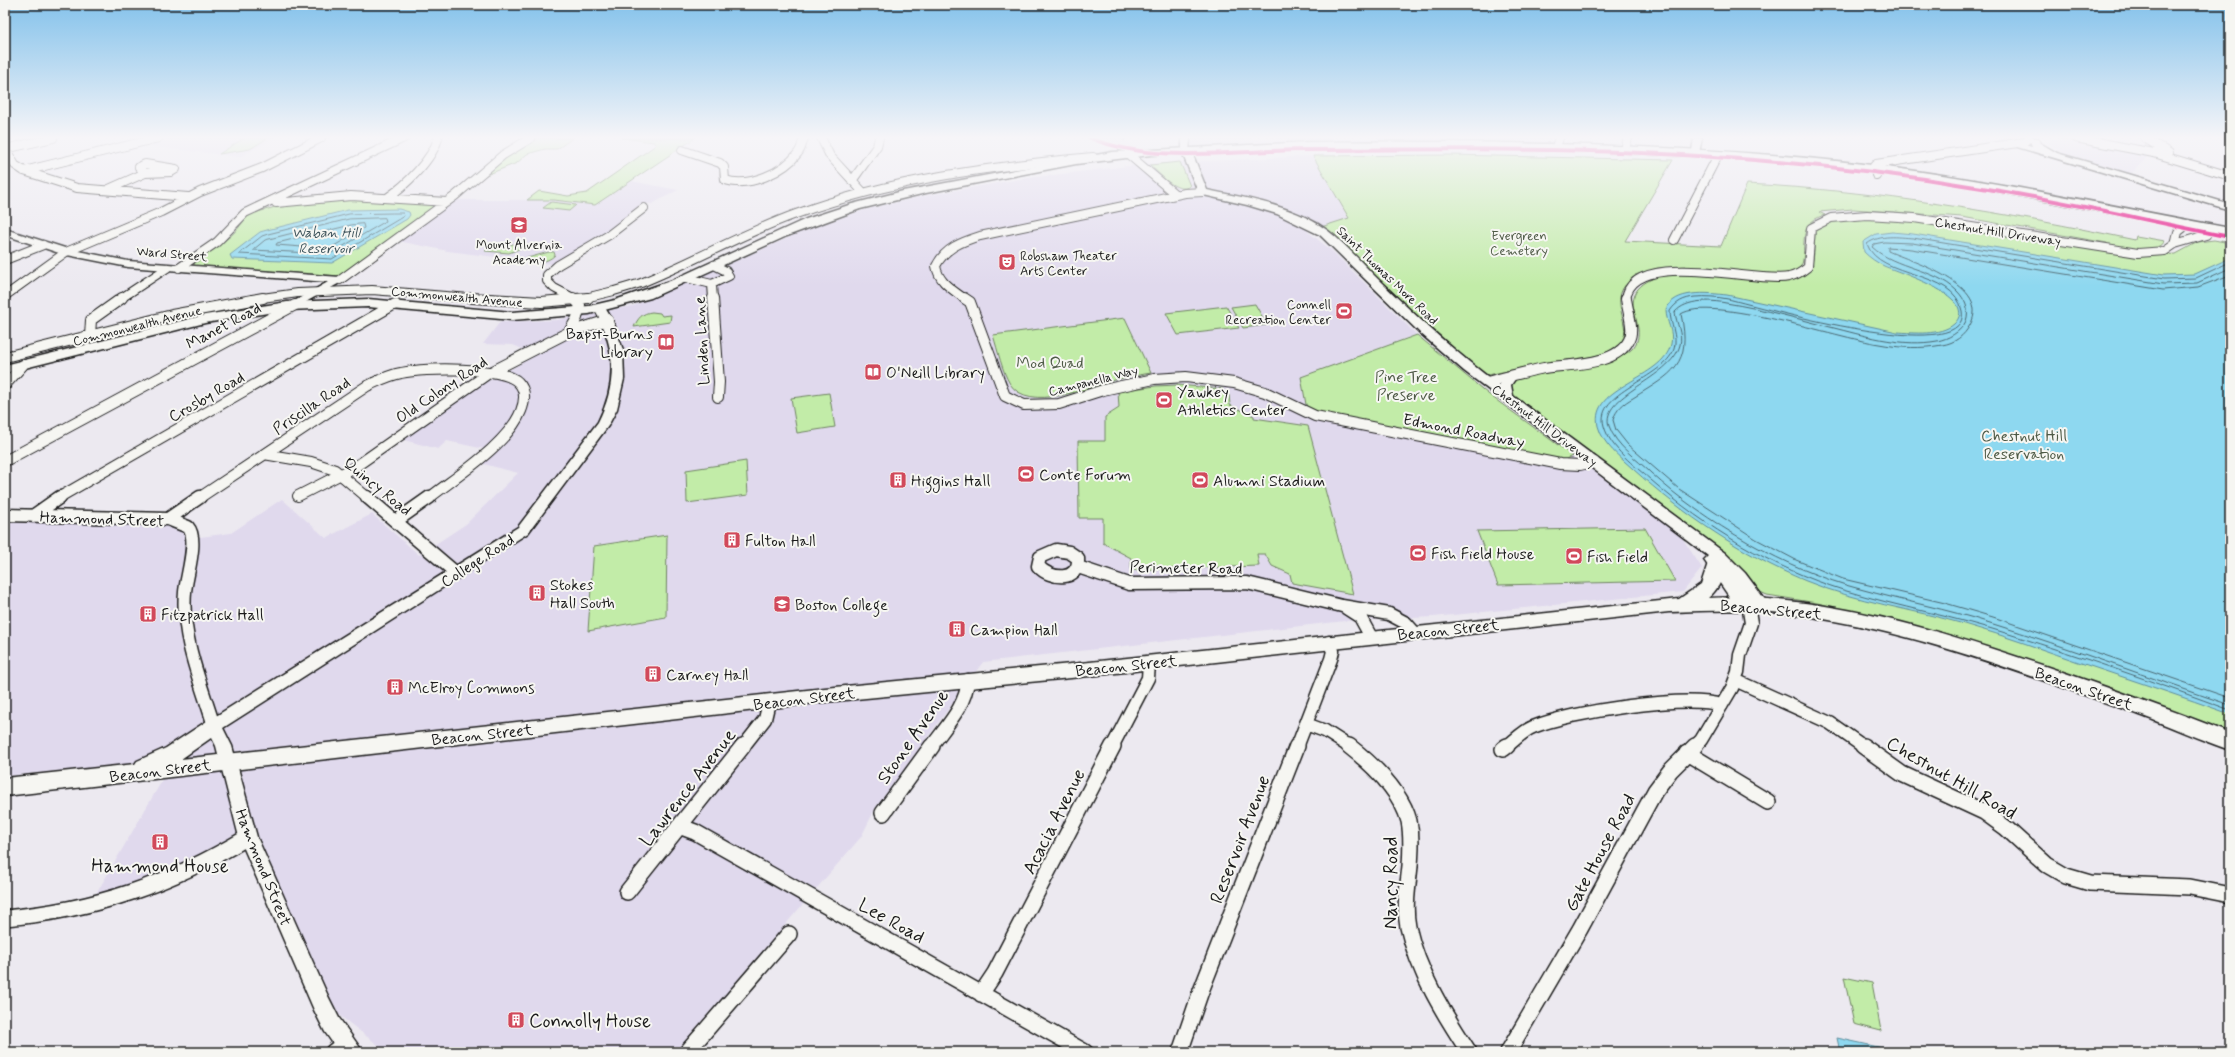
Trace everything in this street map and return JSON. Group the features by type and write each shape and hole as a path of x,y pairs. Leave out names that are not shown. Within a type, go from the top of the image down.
{"main road":[{"name":"Commonwealth Avenue","path":"5,369 217,316 295,305 353,302 395,304 492,315 537,315 578,305 600,308 633,299 686,278 789,230 853,207 900,195 941,187"},
{"path":"1201,187 1203,192"},
{"name":"Commonwealth Avenue","path":"1965,187 2185,227 2230,232"},
{"path":"2163,187 2230,207"},
{"name":"Saint Thomas More Road","path":"1203,192 1240,200 1280,212 1308,224 1324,233 1424,330 1486,382"},
{"name":"Commonwealth Avenue","path":"2185,227 2206,235 2230,240"},
{"path":"1507,397 1505,385 1512,375"},
{"name":"Chestnut Hill Driveway","path":"1486,382 1691,534 1729,566 1750,604"},
{"name":"Chestnut Hill Driveway","path":"1691,534 1750,604"},
{"path":"1680,605 1698,597 1709,588 1714,576 1715,564"},
{"name":"Beacon Street","path":"5,787 968,680 1148,663 1414,632 1680,605 1750,604 1857,619 1944,640 2149,711 2230,742"},
{"path":"127,774 173,754 214,726"}],"street":[{"path":"75,187 188,197"},
{"path":"105,191 113,187"},
{"path":"5,296 66,252 161,212 188,197 213,187"},
{"path":"179,268 217,242 243,215 302,187"},
{"path":"387,198 399,187"},
{"name":"Manet Road","path":"5,461 321,292 340,280 447,202 464,187"},
{"path":"858,187 862,191"},
{"name":"Commonwealth Avenue","path":"5,357 221,305 321,292 400,290 514,302 578,305 629,287 769,224 862,191 882,187"},
{"path":"1167,187 1176,195"},
{"path":"1674,240 1701,187"},
{"name":"Campanella Way","path":"1203,192 1176,195 964,241 953,246 937,264 938,277 970,302 999,384 1005,396 1024,405 1037,406 1059,404 1143,380 1186,377 1234,383 1265,392 1284,402"},
{"path":"270,203 341,196 447,202"},
{"path":"569,332 578,305 548,283 546,279 548,273 563,261 608,235 644,208"},
{"name":"Chestnut Hill Driveway","path":"1486,382 1512,375 1598,360 1624,347 1631,335 1625,302 1626,293 1634,283 1650,275 1689,270 1774,278 1799,274 1808,267 1811,228 1822,220 1832,216 1864,215 1973,225 2134,253 2159,252 2169,249 2175,244 2206,235"},
{"path":"2175,244 2175,237 2185,227"},
{"name":"Ward Street","path":"5,232 66,252 128,264 340,280"},
{"path":"5,260 43,245"},
{"name":"Linden Lane","path":"686,278 712,284 729,276 726,270 714,265"},
{"path":"90,336 91,320 97,314 167,268"},
{"name":"Linden Lane","path":"712,284 719,382 718,397"},
{"name":"Crosby Road","path":"33,516 50,503 395,304"},
{"name":"College Road","path":"214,726 456,574 523,530 604,422 612,405 620,369 618,348 608,320 600,308"},
{"name":"Old Colony Road","path":"298,496 342,475 362,463 489,373 569,332 608,320"},
{"path":"5,385 23,365"},
{"name":"Priscilla Road","path":"168,519 367,386 388,375 418,368 489,373 513,378 521,384 524,400 514,424 490,449 416,508 396,521"},
{"name":"Edmond Roadway","path":"1284,402 1315,416 1560,464 1580,465 1594,462"},
{"name":"Quincy Road","path":"264,454 317,463 342,475 456,574"},
{"name":"Hammond Street","path":"5,515 168,519 184,524 193,532 185,592 185,619 188,641 214,726 224,746 248,837 321,1003 344,1049"},
{"name":"Perimeter Road","path":"1078,567 1129,584 1239,582 1399,618 1412,628 1414,632"},
{"path":"1735,680 1740,655 1752,623 1750,604"},
{"name":"Perimeter Road","path":"1342,606 1360,617 1371,637"},
{"name":"Reservoir Avenue","path":"1180,1052 1201,991 1331,659 1333,652 1329,642"},
{"name":"Acacia Avenue","path":"981,994 995,973 1148,678 1148,663"},
{"name":"Stone Avenue","path":"883,813 959,709 967,692 968,680"},
{"name":"Gate House Road","path":"1508,1052 1580,929 1655,791 1670,771 1701,740 1735,680"},
{"name":"Chestnut Hill Road","path":"1735,680 1830,723 1902,774 1984,812 2006,828 2047,865 2066,876 2090,883 2190,887 2230,895"},
{"path":"1504,749 1531,728 1563,718 1614,709 1693,701 1708,701 1722,705"},
{"name":"Lawrence Avenue","path":"627,892 765,719 770,702"},
{"name":"Nancy Road","path":"1306,724 1327,731 1347,744 1392,787 1404,809 1411,833 1407,906 1411,938 1423,971 1469,1052"},
{"path":"1687,753 1768,802"},
{"name":"Lee Road","path":"679,826 695,832 1085,1052"},
{"path":"5,918 62,913 125,896 167,880 248,837"},
{"path":"686,1052 789,934"}],"shaded area":[{"name":"Mount Alvernia Academy","path":"622,187 664,187 678,190 652,204 644,203 610,230 551,264 448,251 398,241 456,200 554,200 595,205"},
{"name":"Boston College","path":"972,187 1331,187 1349,219 1307,231 1331,250 1417,335 1401,340 1570,459 1573,456 1678,532 1702,568 1683,592 1433,617 1345,621 983,662 876,807 861,837 675,1052 387,1052 339,1015 252,837 88,908 174,760 5,776 5,521 61,524 162,523 184,530 185,539 231,533 282,499 326,538 372,514 419,555 466,524 518,473 480,463 494,451 447,441 438,449 404,440 479,386 537,355 513,345 483,344 500,322 557,320 633,306 806,230 864,210 923,196"}],"green space":[{"path":"595,187 621,187 595,205 554,200 527,200 539,191 568,196 587,193"},
{"name":"Evergreen Cemetery","path":"1331,187 1657,187 1625,241 1721,246 1746,187 1799,187 1942,204 2135,240 2136,236 2165,241 2161,246 2148,250 2140,250 2110,247 2107,243 1962,217 1853,209 1819,212 1825,215 1814,220 1808,226 1805,234 1803,258 1801,265 1797,270 1776,275 1761,275 1688,268 1686,266 1658,268 1635,275 1636,277 1626,285 1621,293 1620,302 1625,329 1624,337 1619,344 1612,349 1587,358 1544,363 1488,375 1482,374 1440,338 1321,227 1349,218"},
{"path":"341,197 438,205 339,276 193,266 196,261 231,235 243,222 247,215 286,204"},
{"path":"551,202 576,205 569,211 543,208"},
{"name":"Chestnut Hill Reservation","path":"1858,217 1949,225 2146,256 2176,254 2198,242 2214,240 2230,243 2230,734 1944,633 1817,603 1767,595 1758,591 1719,550 1514,397 1510,387 1511,381 1611,359 1632,349 1637,340 1638,330 1633,300 1637,290 1647,282 1665,274 1800,276 1806,272 1812,262 1814,256 1816,229 1827,221"},
{"path":"512,244 524,247 509,253 485,251 488,248 506,248"},
{"path":"554,252 555,255 547,260 539,262 520,260"},
{"path":"1255,304 1267,325 1243,328 1231,307"},
{"path":"1226,306 1239,328 1178,335 1166,313"},
{"path":"652,312 660,313 662,316 671,315 670,322 634,327 641,316"},
{"name":"Mod Quad","path":"1125,318 1151,373 1115,380 1060,396 1031,397 1019,392 1010,384 1002,367 993,335"},
{"name":"Pine Tree Preserve","path":"1417,335 1488,394 1573,456 1565,460 1558,460 1307,410 1301,377"},
{"name":"Alumni Stadium","path":"1178,385 1223,389 1224,395 1229,395 1230,405 1254,416 1254,418 1308,426 1353,594 1292,583 1290,574 1272,566 1265,554 1257,554 1259,566 1131,570 1131,558 1103,543 1103,518 1079,518 1078,441 1105,441 1105,417 1119,408 1118,391"},
{"path":"829,393 835,427 797,433 791,398"},
{"path":"746,461 748,495 687,503 686,470"},
{"name":"Fish Field","path":"1645,528 1675,581 1498,585 1477,531"},
{"path":"667,535 666,617 588,631 594,546"},
{"path":"1844,977 1872,983 1881,1031 1854,1024"}],"water":[{"name":"Waban Hill Reservoir","path":"399,209 409,212 410,215 407,219 332,263 232,259 230,255 260,232 267,230 348,210"},
{"name":"Chestnut Hill Reservation","path":"1892,232 1913,234 2164,275 2195,274 2230,258 2230,714 1980,629 1845,594 1806,581 1760,559 1694,518 1652,486 1608,445 1600,433 1598,426 1598,412 1604,401 1628,383 1655,366 1665,356 1672,339 1666,310 1670,303 1684,295 1701,293 1727,295 1897,332 1927,333 1948,328 1954,324 1960,314 1957,304 1948,295 1919,280 1884,266 1864,252 1863,242 1876,234"},
{"path":"1837,1038 1883,1048 1884,1052 1859,1052 1839,1047"}],"transit line":[{"path":"1979,187 2230,237"}],"place":[{"name":"Mount Alvernia Academy","path":"519,225"},
{"name":"Robsham Theater Arts Center","path":"1007,262"},
{"name":"Connell Recreation Center","path":"1344,311"},
{"name":"Bapst-Burns Library","path":"666,342"},
{"name":"O'Neill Library","path":"873,372"},
{"name":"Yawkey Athletics Center","path":"1164,400"},
{"name":"Conte Forum","path":"1026,474"},
{"name":"Higgins Hall","path":"898,480"},
{"name":"Alumni Stadium","path":"1200,480"},
{"name":"Fulton Hall","path":"732,540"},
{"name":"Fish Field House","path":"1418,553"},
{"name":"Fish Field","path":"1574,556"},
{"name":"Stokes Hall South","path":"537,593"},
{"name":"Boston College","path":"782,604"},
{"name":"Fitzpatrick Hall","path":"148,614"},
{"name":"Campion Hall","path":"957,629"},
{"name":"Carney Hall","path":"653,674"},
{"name":"McElroy Commons","path":"395,687"},
{"name":"Hammond House","path":"160,842"},
{"name":"Connolly House","path":"516,1020"}]}
